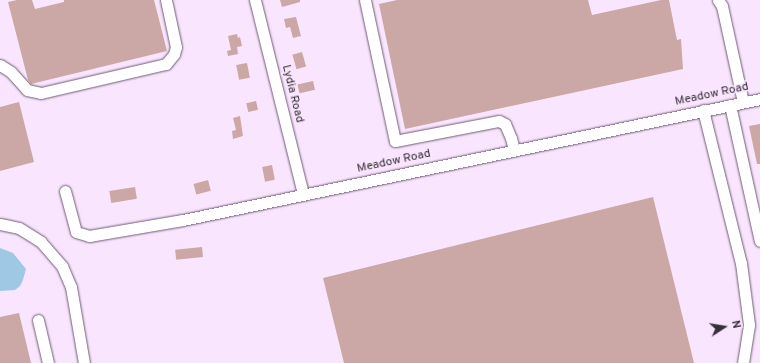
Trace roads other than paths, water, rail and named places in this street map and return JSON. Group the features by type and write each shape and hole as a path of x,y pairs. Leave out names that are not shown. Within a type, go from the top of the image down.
{"street":[{"path":"0,65 11,72 27,90 41,93 166,64 174,54 176,46 166,0"},
{"name":"Lydia Road","path":"256,0 303,194"},
{"path":"365,0 395,141 499,121 505,124 514,150"},
{"path":"718,0 722,6 743,102"},
{"name":"Meadow Road","path":"65,191 76,232 89,236 183,220 760,99"},
{"path":"730,105 760,241"},
{"path":"703,110 742,263 748,325 743,363"},
{"path":"0,224 19,228 41,242 62,266 71,287 84,363"},
{"path":"38,320 48,363"}],"water":[{"path":"0,248 13,253 26,269 20,286 15,290 0,291"}]}
